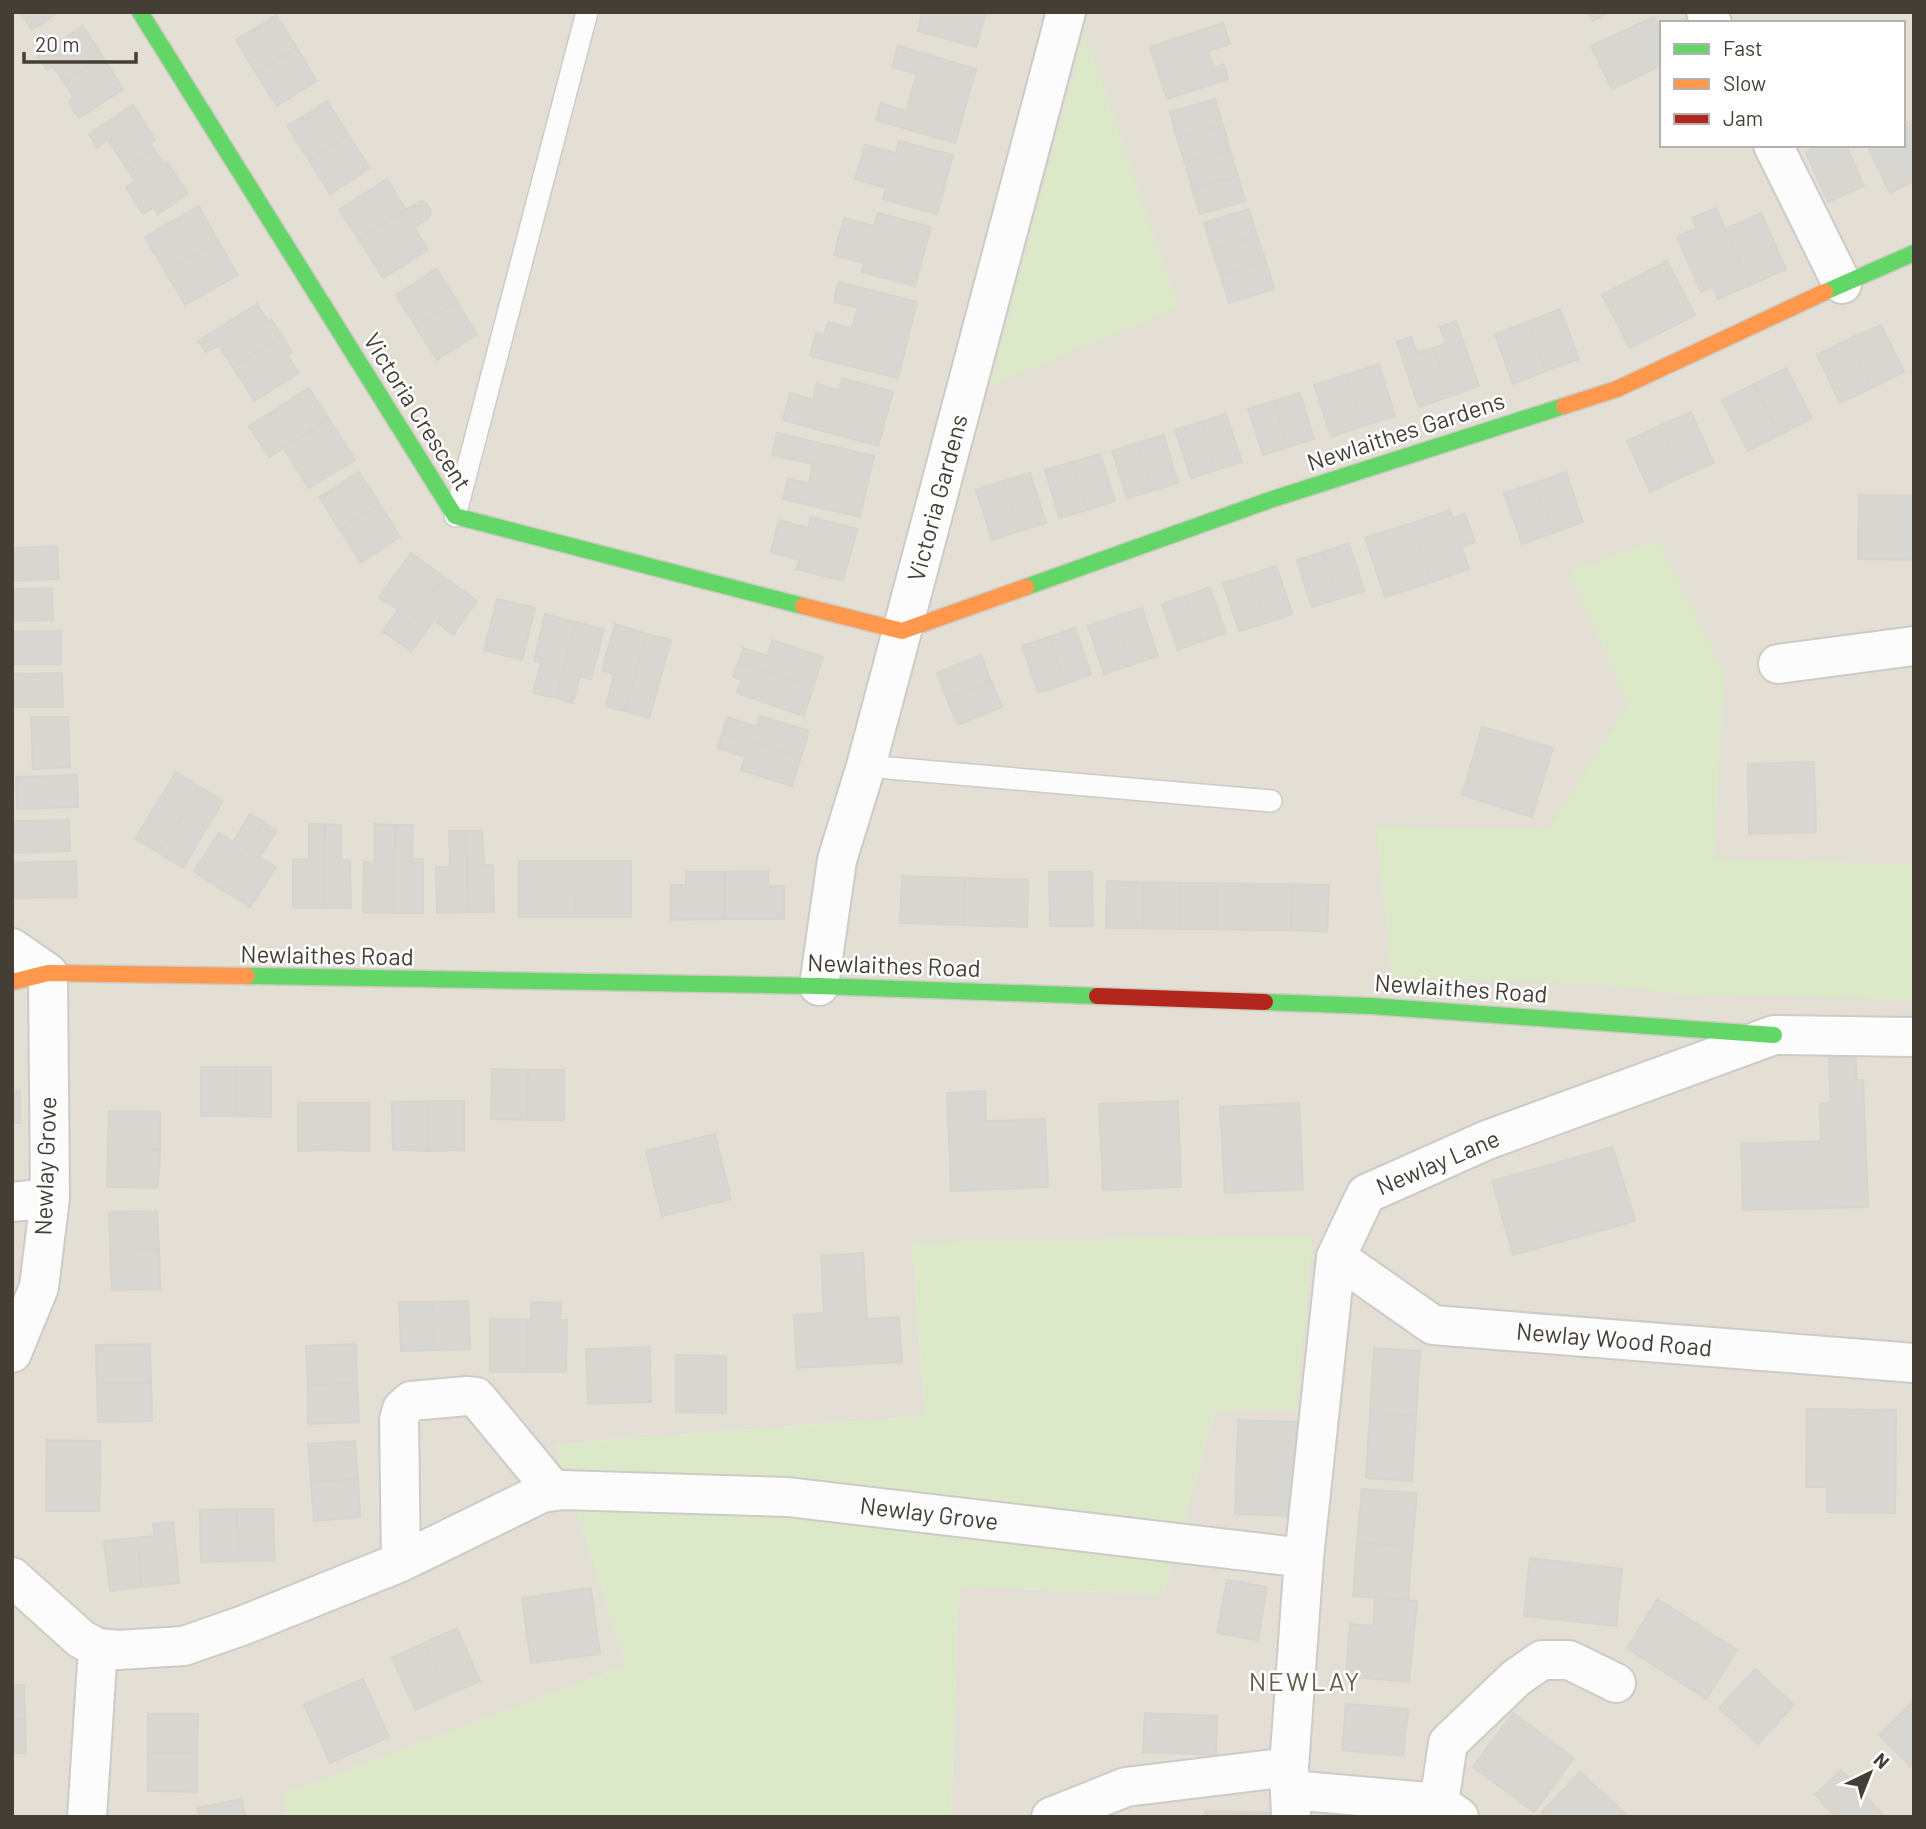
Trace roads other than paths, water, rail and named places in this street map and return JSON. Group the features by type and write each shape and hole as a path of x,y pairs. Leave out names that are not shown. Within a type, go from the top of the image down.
{"street":[{"name":"Victoria Crescent","path":"140,12 455,516 902,631"},
{"name":"Victoria Gardens","path":"819,986 837,860 866,766 1066,12"},
{"path":"1774,147 1842,284"},
{"name":"Newlaithes Gardens","path":"902,631 1270,500 1617,389 1914,253"},
{"path":"1778,664 1914,646"},
{"path":"12,948 30,978"},
{"name":"Newlaithes Road","path":"30,978 819,986 1371,1006 1774,1035"},
{"name":"Newlay Grove","path":"12,1353 38,1287 50,1198 30,978"},
{"name":"Newlay Lane","path":"1290,1791 1304,1558 1336,1257 1366,1194 1487,1140 1774,1035 1914,1037"},
{"path":"12,1202 50,1198"},
{"name":"Newlay Wood Road","path":"1336,1257 1433,1325 1914,1363"},
{"path":"401,1562 398,1420 402,1409 411,1401 467,1396 476,1398 553,1490"},
{"name":"Newlay Grove","path":"98,1648 118,1650 184,1646 401,1562 553,1490 788,1497 1304,1558"},
{"path":"12,1577 81,1639 98,1648 87,1817"},
{"path":"1051,1817 1126,1787 1290,1791 1449,1810 1448,1743 1516,1678 1542,1660 1569,1660 1616,1683"}],"lane":[{"path":"455,516 587,12"},
{"path":"866,766 1271,801"}],"district":[{"name":"NEWLAY","path":"1305,1682"}]}
